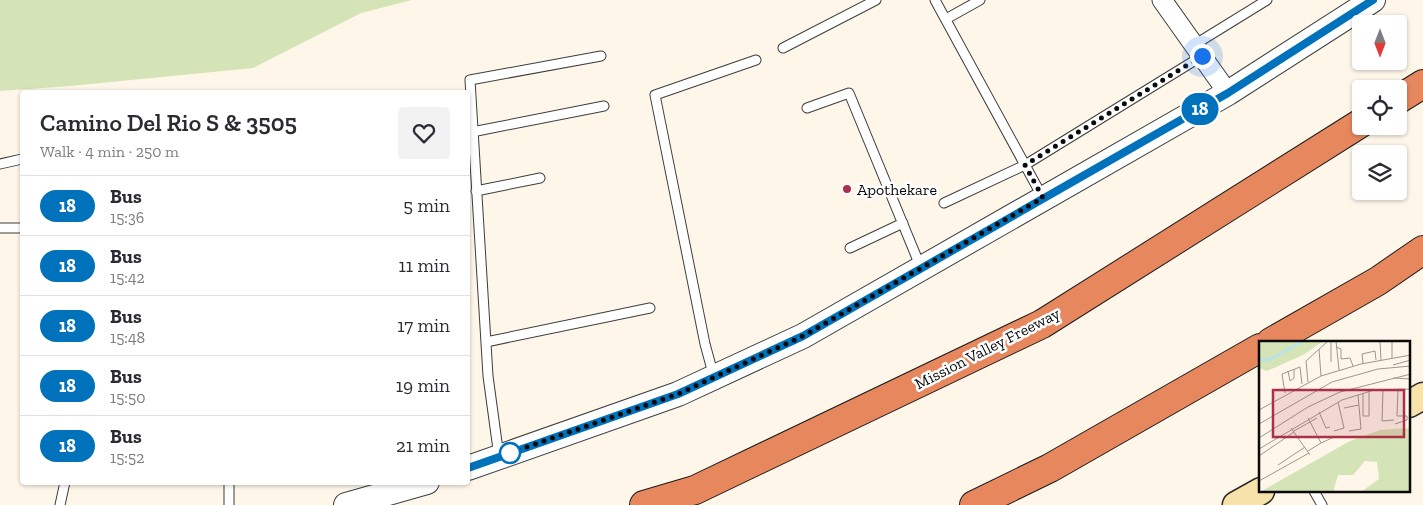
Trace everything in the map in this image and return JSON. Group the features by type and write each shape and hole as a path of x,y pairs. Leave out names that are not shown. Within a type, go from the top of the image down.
{"highway":[{"path":"1407,94 1423,84"},
{"name":"Mission Valley Freeway","path":"644,505 695,490 1042,324 1352,129"},
{"path":"1273,341 1378,281 1423,250"},
{"path":"974,505 1050,468 1259,349"}],"main road":[{"path":"1410,403 1423,396"},
{"path":"1236,505 1260,492"}],"street":[{"path":"1162,0 1228,93"},
{"path":"470,467 678,394 803,336 1228,93 1373,0"},
{"path":"346,505 379,490 409,485"}],"lane":[{"path":"782,48 876,0"},
{"path":"935,0 1043,198"},
{"path":"946,19 980,0"},
{"path":"944,203 1025,165 1198,50 1267,0"},
{"path":"499,457 486,342 470,80 601,56"},
{"path":"714,378 704,344 655,95 756,60"},
{"path":"807,108 849,93 922,268"},
{"path":"472,132 604,106"},
{"path":"0,164 20,159"},
{"path":"476,191 540,178"},
{"path":"850,248 903,223"},
{"path":"0,228 20,228"},
{"path":"486,342 650,308"},
{"path":"60,505 64,485"},
{"path":"229,485 229,505"},
{"path":"1315,492 1322,505"}],"green space":[{"path":"0,0 412,0 361,13 253,68 0,91"}],"bus line":[{"name":"18","path":"470,467 678,394 803,336 1228,93 1373,0"}],"place":[{"name":"Apothekare","path":"847,189"}],"route":[{"path":"510,453 678,394 803,336 871,298 1043,198 1025,165 1202,56"}]}
